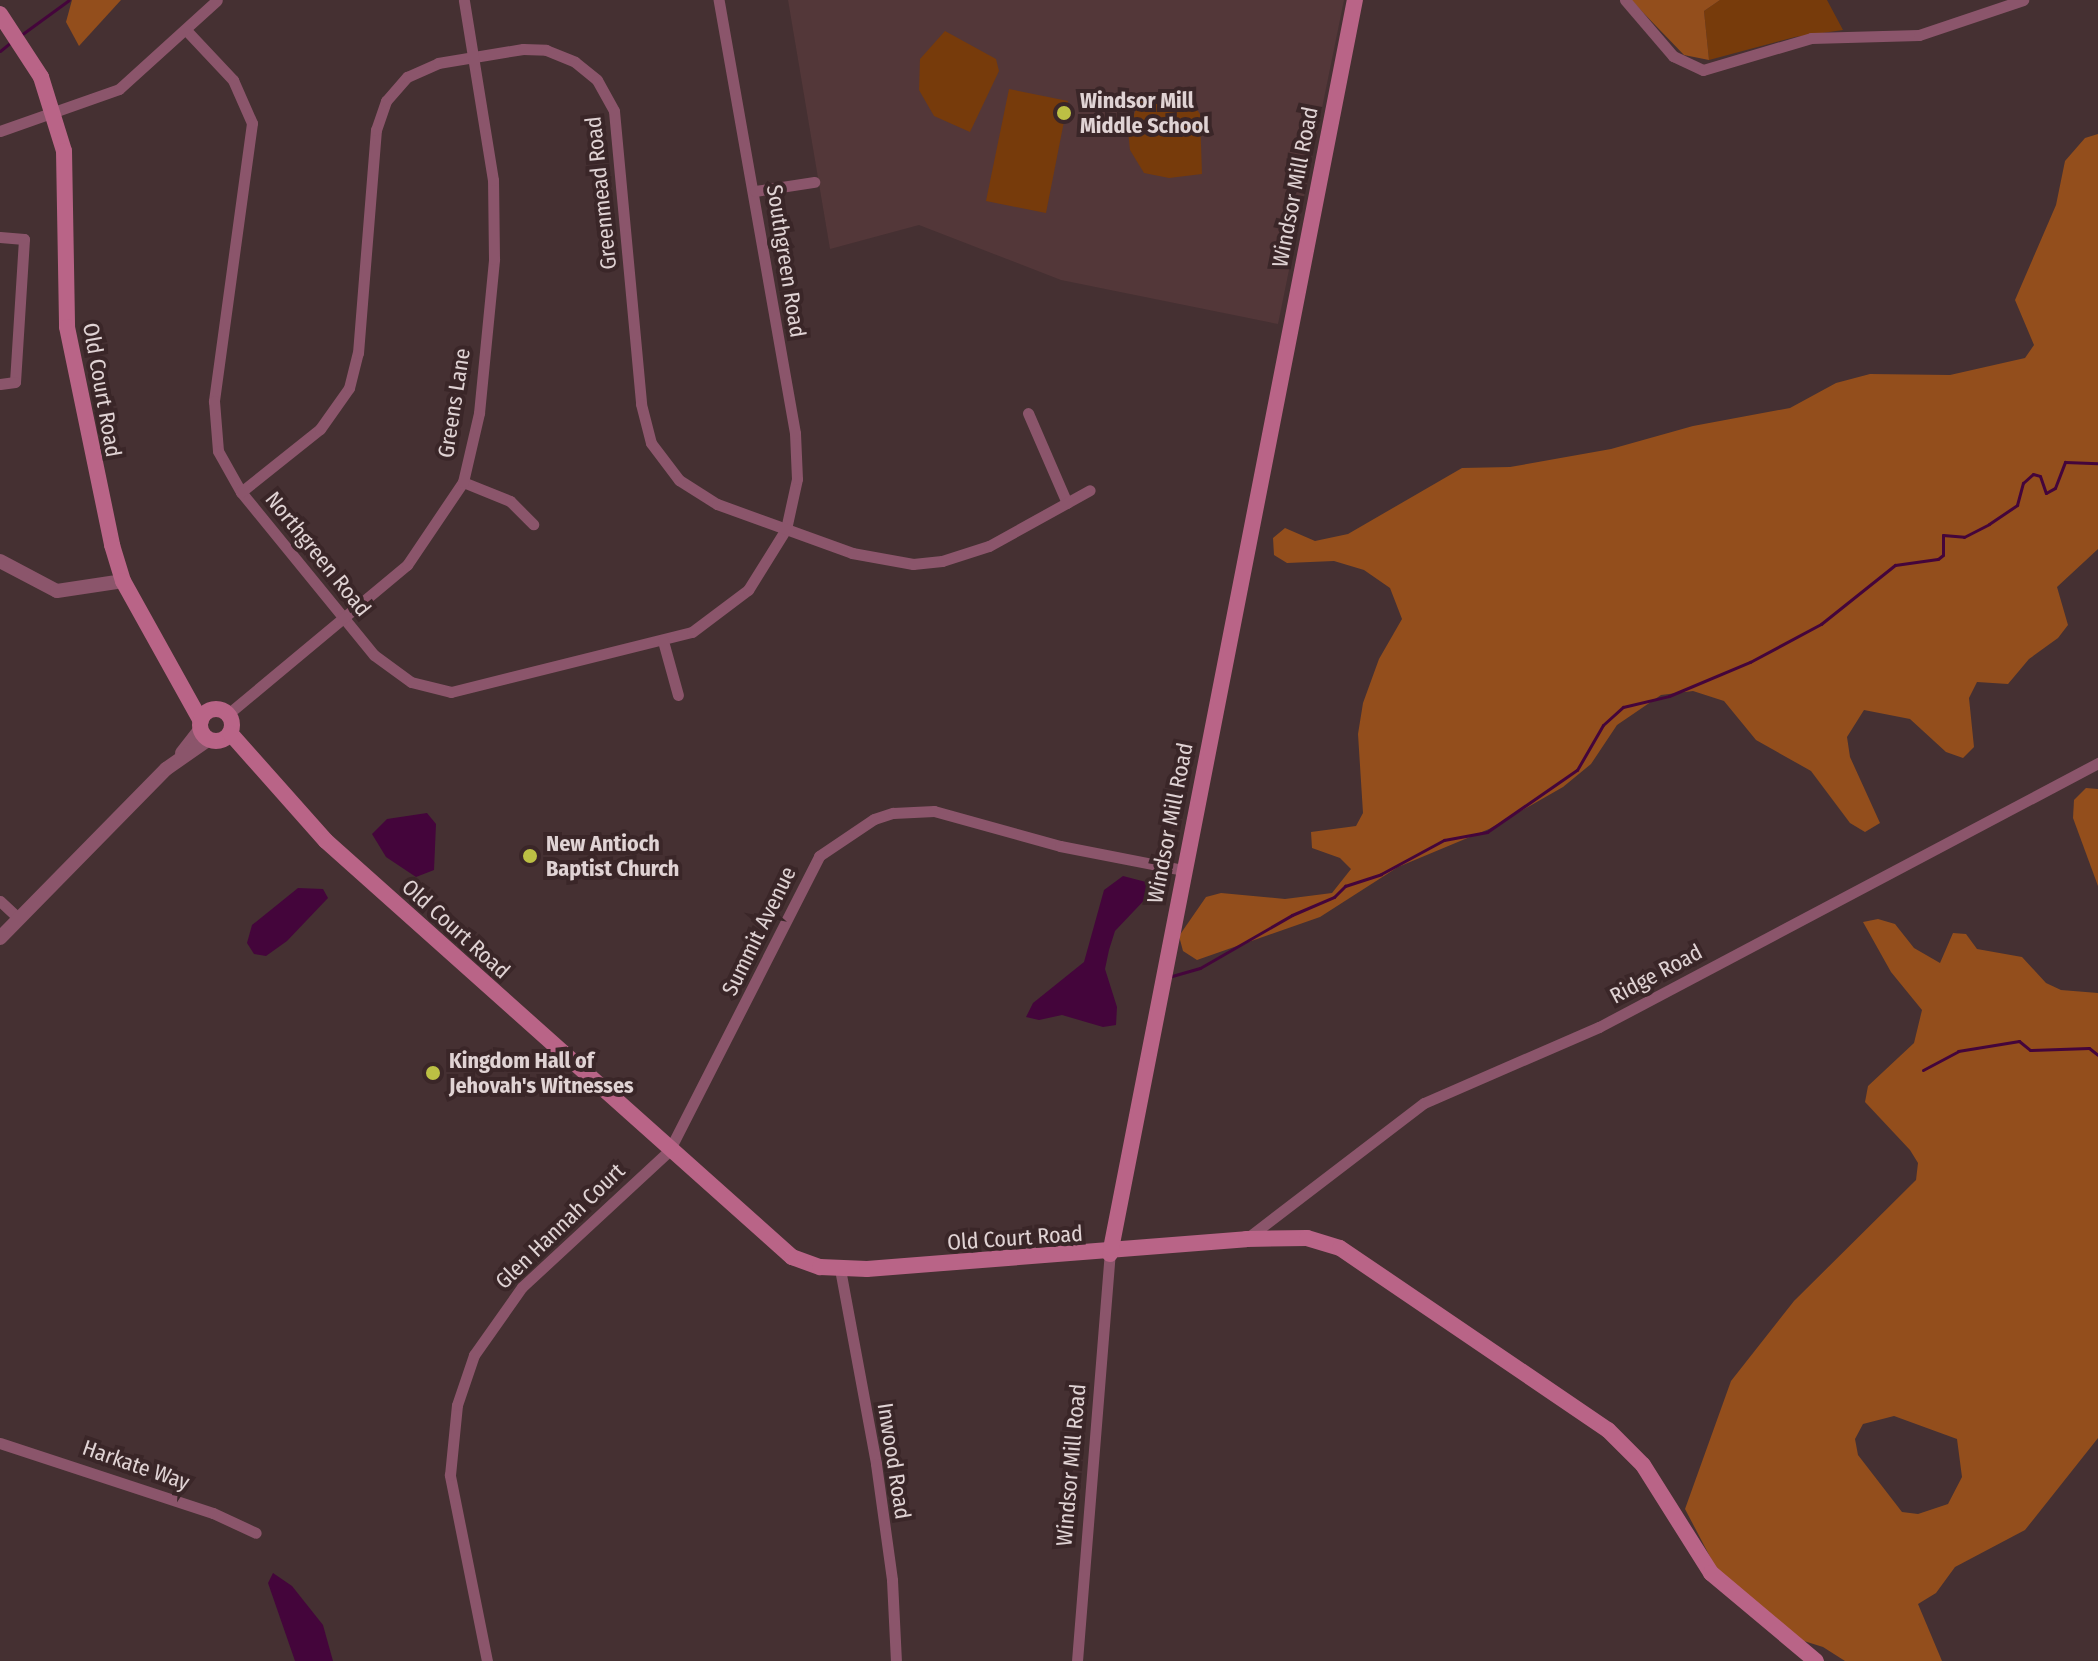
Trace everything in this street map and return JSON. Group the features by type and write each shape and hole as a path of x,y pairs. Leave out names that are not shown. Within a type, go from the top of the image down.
{"main road":[{"name":"Windsor Mill Road","path":"1110,1254 1355,0"},
{"name":"Old Court Road","path":"0,14 23,44 56,114 67,182 65,297 71,363 123,581 212,729 248,759 326,841 669,1151 792,1257 840,1269 1110,1254 1246,1239 1307,1238 1356,1255 1584,1411 1643,1465 1711,1573 1816,1661"},
{"path":"212,729 228,714"}],"street":[{"path":"0,131 56,114 119,89 217,0"},
{"name":"Greens Lane","path":"228,714 407,565 463,482 479,413 494,259 493,180 464,0"},
{"name":"Southgreen Road","path":"719,0 755,191 797,458 786,529"},
{"path":"1625,0 1673,56 1703,70 1811,38 1919,35 2023,0"},
{"name":"Northgreen Road","path":"186,30 233,80 252,123 214,401 218,451 241,492 344,618 392,670 411,682 451,692 663,641 710,622 740,597 763,572 786,529"},
{"name":"Greenmead Road","path":"241,492 320,429 349,388 358,353 376,130 386,101 395,87 420,70 472,55 523,49 561,54 586,69 607,94 618,128 641,404 651,443 679,480 698,494 786,529 884,562 942,561 989,546 1090,490"},
{"path":"755,191 814,182"},
{"path":"0,237 24,239 15,382 0,384"},
{"path":"1028,413 1067,503"},
{"path":"463,482 510,501 533,524"},
{"path":"0,561 57,591 123,581"},
{"path":"663,641 678,695"},
{"path":"0,938 174,762 212,729"},
{"name":"Ridge Road","path":"1246,1239 1424,1103 1599,1027 2098,763"},
{"name":"Summit Avenue","path":"669,1151 734,1031 807,874 819,856 854,829 893,813 934,811 1060,846 1184,870"},
{"path":"0,901 19,919"},
{"name":"Glen Hannah Court","path":"487,1661 450,1475 452,1431 465,1378 488,1329 522,1287 669,1151"},
{"name":"Windsor Mill Road","path":"1077,1661 1110,1254"},
{"name":"Inwood Road","path":"840,1269 878,1477 896,1661"},
{"name":"Harkate Way","path":"0,1443 213,1513 256,1533"}],"shaded area":[{"path":"72,0 121,0 79,46 66,22"},
{"name":"Windsor Mill Middle School","path":"788,0 1344,0 1278,324 1061,280 919,225 830,249"},
{"path":"1631,0 1720,0 1704,11 1709,60 1684,55"},
{"path":"1720,0 1827,0 1843,30 1795,37 1709,60 1704,11"},
{"path":"945,31 996,59 999,71 970,132 934,116 919,90 920,59"},
{"path":"1009,89 1068,101 1046,213 986,201"},
{"path":"1140,98 1193,104 1200,114 1202,174 1169,178 1144,173 1130,150 1128,131"},
{"path":"2098,134 2098,549 2057,587 2068,625 2058,638 2029,659 2008,684 1977,682 1969,698 1974,747 1963,758 1946,752 1910,719 1864,710 1847,737 1850,757 1880,823 1865,832 1850,823 1811,771 1756,740 1724,701 1693,691 1661,695 1617,725 1591,764 1563,787 1489,829 1398,867 1320,917 1197,960 1183,951 1179,936 1206,897 1221,893 1285,899 1332,893 1351,869 1340,858 1312,848 1311,832 1356,826 1363,813 1358,734 1363,703 1379,659 1402,619 1390,588 1364,570 1334,561 1287,563 1274,555 1273,538 1285,528 1315,541 1348,534 1462,468 1510,467 1611,449 1693,426 1790,408 1836,383 1870,374 1950,375 2025,358 2034,345 2015,300 2056,205 2065,161 2085,138"},
{"path":"2086,788 2098,789 2098,886 2073,818 2074,800"},
{"path":"427,813 436,824 434,870 416,877 386,857 372,834 387,819"},
{"path":"1123,876 1146,882 1152,892 1115,931 1109,950 1105,969 1117,1007 1116,1025 1103,1027 1062,1015 1039,1020 1026,1017 1033,1003 1084,962 1104,890"},
{"path":"298,888 323,889 328,898 287,941 266,956 254,954 247,943 252,925"},
{"path":"1878,919 1895,924 1914,948 1940,963 1953,933 1966,934 1977,949 2022,957 2046,983 2061,990 2098,993 2098,1438 2025,1530 1955,1567 1936,1593 1918,1604 1942,1661 1845,1661 1823,1647 1788,1636 1716,1568 1685,1509 1731,1381 1794,1301 1916,1180 1918,1163 1910,1150 1865,1102 1868,1086 1914,1043 1922,1010 1891,972 1863,922","holes":["1894,1416 1957,1439 1962,1477 1948,1504 1918,1514 1902,1512 1858,1455 1855,1439 1863,1424"]},
{"path":"273,1573 292,1586 323,1625 333,1661 295,1661 268,1583"}],"waterway":[{"path":"21,35 69,0"},
{"path":"0,51 11,42"},
{"path":"1172,976 1200,968 1292,915 1334,897 1345,886 1381,874 1444,840 1487,832 1577,770 1603,725 1623,707 1669,696 1750,662 1821,624 1895,565 1938,559 1943,555 1943,535 1964,537 1989,524 2017,505 2023,483 2033,474 2040,476 2046,493 2055,488 2065,462 2098,463"},
{"path":"1923,1070 1958,1051 2019,1041 2030,1050 2089,1048 2098,1055"}],"place":[{"name":"Windsor Mill Middle School","path":"1064,113"},
{"name":"New Antioch Baptist Church","path":"530,856"},
{"name":"Kingdom Hall of Jehovah's Witnesses","path":"433,1073"}]}
